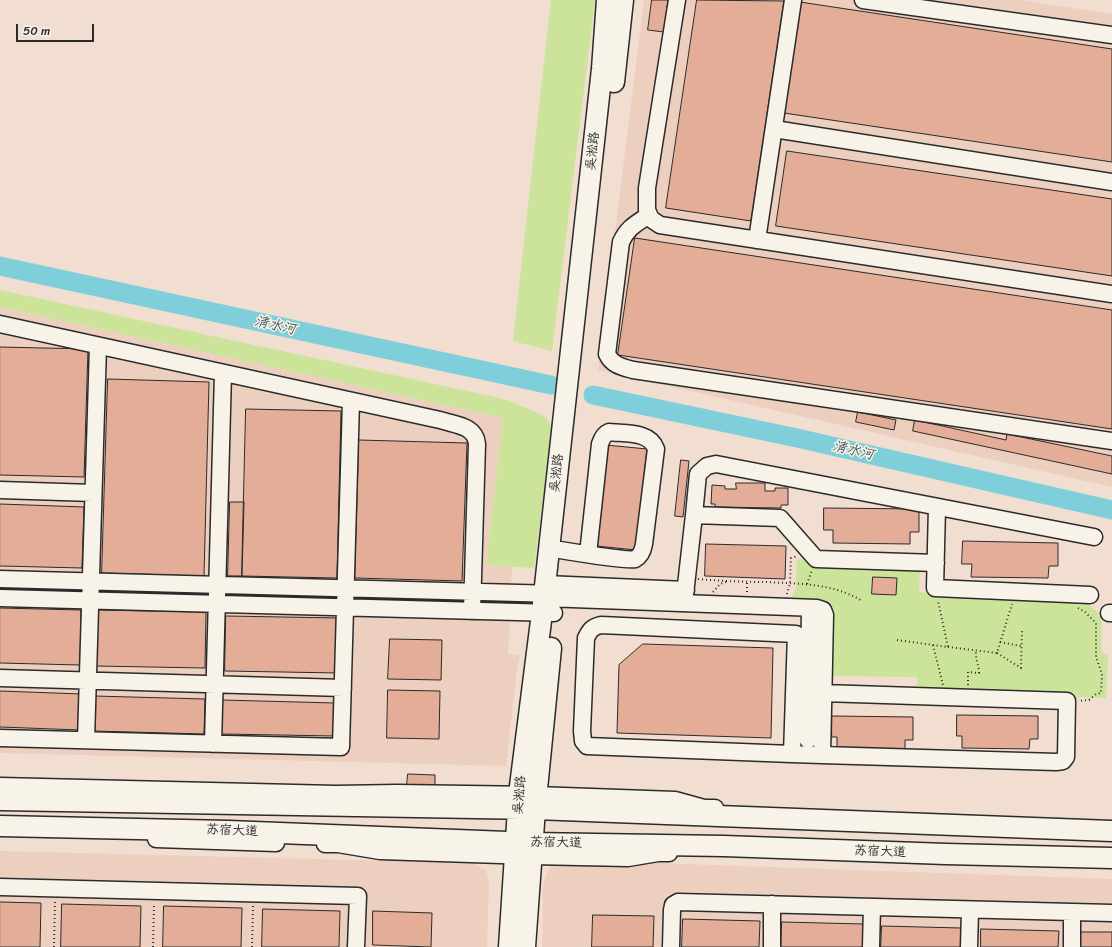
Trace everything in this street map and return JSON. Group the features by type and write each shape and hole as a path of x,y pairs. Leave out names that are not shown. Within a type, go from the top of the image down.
{"main road":[{"name":"吴淞路","path":"525,947 524,849 527,802 602,68 607,0"},
{"name":"吴淞路","path":"549,597 560,550 623,0"},
{"name":"苏宿大道","path":"0,800 527,802 1112,831"},
{"name":"苏宿大道","path":"0,826 229,831 524,849 724,846 1112,858"},
{"name":"吴淞路","path":"509,947 524,849"}],"lane":[{"path":"677,0 647,188 647,210 651,219 660,225 1112,294"},
{"path":"757,240 793,0"},
{"path":"863,0 1112,35"},
{"path":"774,129 1112,182"},
{"path":"649,215 632,226 626,232 621,242 607,354 610,360 618,365 633,370 1112,441"},
{"path":"0,324 440,420 465,428 472,432 476,437 472,611"},
{"path":"86,740 98,346"},
{"path":"213,744 223,373"},
{"path":"0,738 341,747 351,401"},
{"path":"560,550 588,554 634,559 643,551 656,449 654,444 644,436 610,432 605,434 602,438 600,444 588,554"},
{"path":"686,591 698,474 707,466 716,464 1094,537"},
{"path":"0,490 93,493"},
{"path":"937,507 935,588 1090,595"},
{"path":"694,515 780,518 816,559 936,563"},
{"path":"0,579 473,592 549,597 686,591 782,606 817,608 823,610 825,615 813,683 808,740"},
{"path":"0,598 472,611 549,597"},
{"path":"813,683 946,697 1067,701 1066,757 1063,762 822,755 792,754 587,746 583,741 582,731 586,638 595,626 796,634 813,683 822,755"},
{"path":"0,678 343,688"},
{"path":"792,754 813,683"},
{"path":"0,786 336,794 397,793 527,802 675,800 704,808 1112,821"},
{"path":"0,835 338,844 380,851 524,849 628,858 658,853 1112,866"},
{"path":"0,887 358,896 356,947"},
{"path":"671,947 672,910 673,905 678,902 1112,913"},
{"path":"772,904 772,947"},
{"path":"871,947 872,907"},
{"path":"969,947 970,910"},
{"path":"1072,912 1072,947"}],"path":[{"path":"782,606 790,583 791,558 811,553"},
{"path":"686,591 790,583 812,584 832,588 852,595 862,601"},
{"path":"935,588 948,646"},
{"path":"997,653 1012,604 1019,604"},
{"path":"1067,701 1089,700 1096,694 1101,694 1102,674 1096,657 1096,623 1085,612 1074,606"},
{"path":"897,640 997,653 1021,668 1022,629"},
{"path":"1000,642 1021,646"},
{"path":"933,645 946,697"},
{"path":"967,698 968,672 979,673 979,666 975,658 976,650"},
{"path":"54,947 56,888"},
{"path":"153,947 154,891"},
{"path":"252,947 253,893"}],"shaded area":[{"path":"644,0 1020,0 1112,14 1112,487 598,370"},
{"path":"0,307 503,418 486,565 512,566 508,654 520,656 517,670 506,766 0,753"},
{"path":"0,851 474,863 486,871 489,881 487,947 0,947"},
{"path":"571,860 1112,879 1112,947 542,947 543,886 546,875 550,868 558,861"}],"green space":[{"path":"551,0 595,0 552,351 513,341"},
{"path":"0,290 504,399 534,411 546,418 552,426 534,568 486,565 503,418 0,307"},
{"path":"801,559 814,566 920,569 919,592 1082,599 1102,616 1101,651 1108,655 1106,698 917,691 917,677 828,676 829,607 822,600 791,599 796,588 797,560"}],"building":[{"path":"652,0 668,0 664,32 648,30"},
{"path":"697,0 784,1 751,221 666,208"},
{"path":"800,2 1112,49 1112,162 784,113"},
{"path":"787,151 1112,199 1112,276 776,226"},
{"path":"635,238 1112,310 1112,429 618,355"},
{"path":"0,347 88,349 84,477 0,475"},
{"path":"108,379 209,382 204,576 102,573"},
{"path":"246,409 341,411 337,578 242,576"},
{"path":"858,412 896,420 894,430 856,422"},
{"path":"915,420 1006,440 1007,434 1112,456 1112,474 913,431"},
{"path":"359,440 467,443 462,581 355,578"},
{"path":"606,445 647,449 636,550 596,546"},
{"path":"681,460 689,461 683,517 675,516"},
{"path":"736,483 765,483 765,491 775,491 775,488 788,488 788,505 781,505 781,508 715,507 715,504 711,504 712,485 725,486 725,489 736,489"},
{"path":"230,502 244,502 242,576 228,576"},
{"path":"0,504 84,507 82,568 0,566"},
{"path":"824,508 919,509 919,532 910,532 910,544 833,543 833,530 824,530"},
{"path":"963,541 1058,543 1058,566 1049,566 1048,578 971,577 972,564 962,564"},
{"path":"706,544 786,546 785,579 705,576"},
{"path":"873,577 897,578 896,595 872,594"},
{"path":"0,608 81,610 80,665 0,663"},
{"path":"96,610 206,612 205,668 95,666"},
{"path":"226,616 340,618 339,673 225,671"},
{"path":"390,639 442,640 441,680 388,679"},
{"path":"643,644 773,648 771,738 617,733 619,665"},
{"path":"388,690 440,691 439,739 387,738"},
{"path":"0,691 82,694 80,730 0,727"},
{"path":"94,696 205,699 204,734 93,731"},
{"path":"222,700 335,703 334,736 222,734"},
{"path":"957,715 1038,716 1038,739 1030,739 1029,749 962,748 962,736 957,736"},
{"path":"832,716 913,717 913,740 905,740 905,750 837,749 837,737 832,737"},
{"path":"408,774 435,775 435,786 412,788 412,785 407,785"},
{"path":"0,902 41,903 40,947 0,947"},
{"path":"62,904 141,906 140,947 61,947"},
{"path":"164,906 242,908 241,947 163,947"},
{"path":"263,909 340,911 339,947 262,947"},
{"path":"373,911 432,913 431,947 373,945"},
{"path":"593,915 654,916 653,947 592,947"},
{"path":"683,919 760,921 759,947 682,947"},
{"path":"782,922 864,924 863,947 781,947"},
{"path":"882,926 961,928 961,947 881,947"},
{"path":"981,929 1059,931 1058,947 981,947"},
{"path":"1081,932 1112,932 1112,947 1080,947"}],"waterway":[{"name":"清水河","path":"0,266 551,385"},
{"name":"清水河","path":"593,395 797,438 1112,510"}]}
